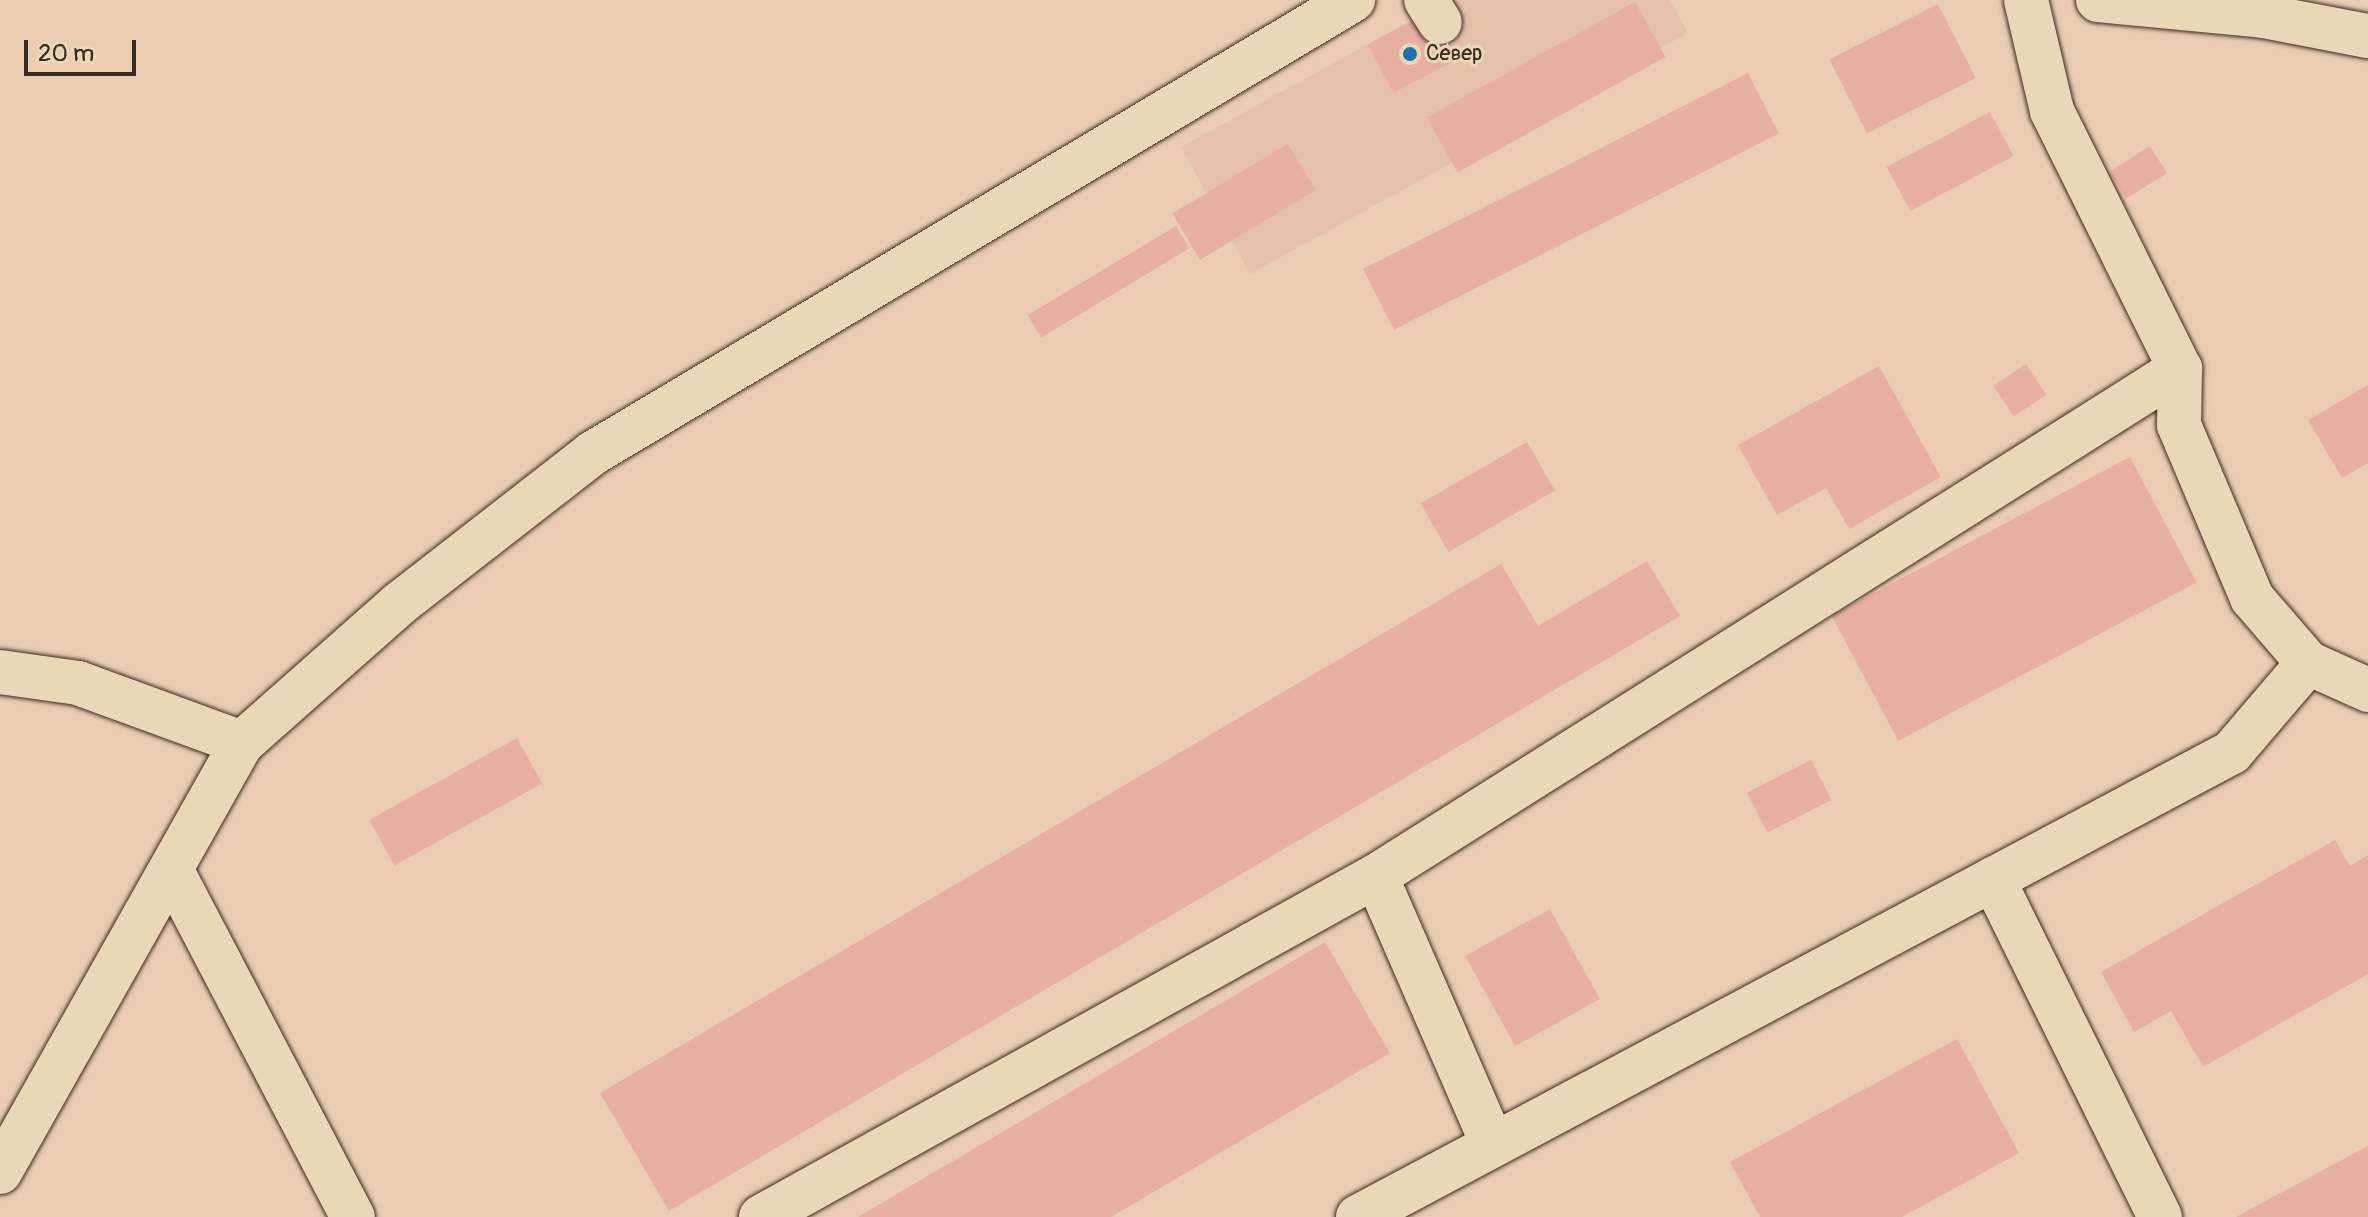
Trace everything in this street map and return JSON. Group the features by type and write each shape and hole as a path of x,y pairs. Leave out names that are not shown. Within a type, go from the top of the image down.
{"street":[{"path":"0,1172 173,873 242,743 399,604 593,453 1353,0"},
{"path":"2026,0 2052,111 2180,369 2179,425 2252,598 2308,663 2368,690"},
{"path":"2098,0 2277,8 2368,36"},
{"path":"761,1217 1376,876 2180,369"},
{"path":"1358,1217 2232,752 2308,663"},
{"path":"0,672 78,683 242,743"},
{"path":"173,873 353,1217"},
{"path":"1376,876 1493,1145"},
{"path":"1993,879 2160,1217"}],"shaded area":[{"path":"1448,0 1670,0 1688,33 1250,274 1181,147"}],"building":[{"path":"1635,2 1666,57 1457,172 1427,117"},
{"path":"1938,4 1976,78 1867,133 1829,59"},
{"path":"1425,14 1451,63 1393,93 1368,45"},
{"path":"1748,73 1779,134 1394,330 1363,269"},
{"path":"1990,112 2013,156 1910,211 1887,167"},
{"path":"1288,144 1316,190 1200,260 1172,214"},
{"path":"2150,146 2167,173 2126,199 2109,171"},
{"path":"1176,226 1189,248 1041,337 1028,315"},
{"path":"2026,364 2046,395 2013,416 1993,385"},
{"path":"1879,366 1941,477 1849,529 1826,488 1777,515 1738,445"},
{"path":"2368,385 2368,463 2342,478 2308,420"},
{"path":"1527,442 1555,490 1448,552 1420,504"},
{"path":"2130,457 2197,582 1898,741 1832,616"},
{"path":"1647,561 1680,616 669,1211 600,1093 1501,564 1538,626"},
{"path":"517,738 542,783 394,865 369,820"},
{"path":"1811,760 1831,800 1767,833 1747,793"},
{"path":"2335,840 2350,866 2368,855 2368,974 2203,1067 2171,1011 2134,1032 2101,972"},
{"path":"1550,909 1600,999 1515,1046 1465,956"},
{"path":"1325,942 1390,1053 1111,1217 858,1217"},
{"path":"1957,1039 2019,1153 1902,1217 1760,1217 1730,1162"},
{"path":"2368,1146 2368,1217 2236,1217"}],"place":[{"name":"Север","path":"1410,54"}]}
